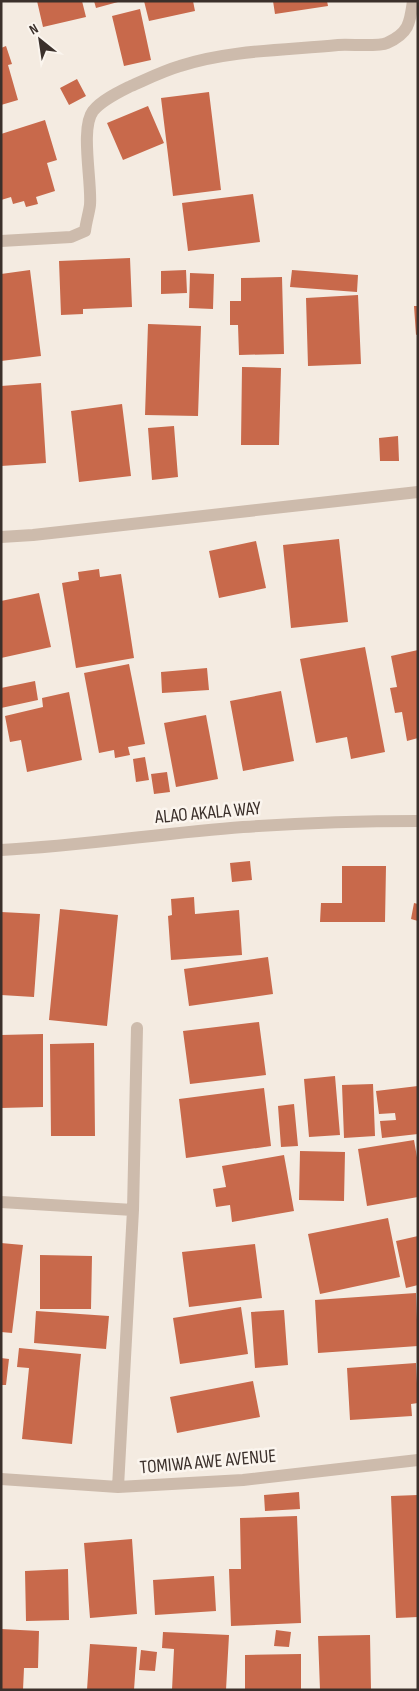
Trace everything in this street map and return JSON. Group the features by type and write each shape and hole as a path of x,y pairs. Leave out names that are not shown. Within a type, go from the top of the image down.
{"street":[{"path":"1,241 71,237 85,231 90,205 87,124 93,112 101,104 124,90 181,65 204,60 243,54 385,44 404,33 410,24 413,1"},
{"path":"1,537 33,536 418,492"},
{"name":"ALAO AKALA WAY","path":"1,850 53,847 242,827 418,821"},
{"path":"118,1487 133,1210 137,1028"},
{"path":"1,1202 133,1210"},
{"name":"TOMIWA AWE AVENUE","path":"1,1479 118,1487 244,1480 418,1460"}],"building":[{"path":"37,1 82,1 86,17 43,27"},
{"path":"94,1 118,1 118,2 96,8"},
{"path":"144,1 193,1 195,11 149,21"},
{"path":"273,1 327,1 328,6 275,14"},
{"path":"140,9 151,60 124,66 112,16"},
{"path":"6,46 12,64 8,65 18,100 1,105 1,48"},
{"path":"77,79 86,96 69,105 60,88"},
{"path":"209,92 221,190 173,196 161,98"},
{"path":"148,106 164,143 123,160 107,123"},
{"path":"45,120 57,160 47,163 55,191 36,197 38,204 26,207 24,201 13,204 11,197 1,200 1,134"},
{"path":"253,194 260,242 188,251 182,203"},
{"path":"130,258 132,307 83,309 83,314 61,315 59,261"},
{"path":"30,270 41,356 1,361 1,274"},
{"path":"186,270 187,293 161,294 161,271"},
{"path":"292,270 358,275 357,292 290,287"},
{"path":"190,273 214,274 213,309 189,308"},
{"path":"282,277 284,354 239,355 238,325 230,325 230,301 241,301 241,278"},
{"path":"358,295 361,364 308,366 306,298"},
{"path":"414,306 418,306 418,334 416,335"},
{"path":"148,324 201,326 198,416 145,415"},
{"path":"242,367 281,368 279,445 241,445"},
{"path":"41,383 46,463 1,466 1,386"},
{"path":"122,404 131,476 79,482 71,411"},
{"path":"174,426 178,477 152,480 148,428"},
{"path":"398,436 399,461 380,461 379,438"},
{"path":"339,539 348,622 291,628 283,545"},
{"path":"256,541 266,588 219,598 209,551"},
{"path":"99,569 100,577 121,574 134,658 76,668 62,583 79,580 78,572"},
{"path":"39,593 51,647 1,658 1,601"},
{"path":"365,647 385,752 351,759 347,737 316,743 300,659"},
{"path":"418,650 418,738 407,741 402,712 395,713 390,688 397,687 391,656"},
{"path":"129,664 145,744 128,747 130,755 115,758 114,750 99,753 84,673"},
{"path":"207,668 209,690 162,693 161,672"},
{"path":"35,681 38,700 1,708 1,688"},
{"path":"281,691 294,761 243,771 230,701"},
{"path":"69,692 82,760 27,772 21,740 10,742 5,716 43,707 42,698"},
{"path":"206,715 218,779 176,787 164,723"},
{"path":"145,757 149,780 136,782 133,759"},
{"path":"167,772 170,792 154,794 151,774"},
{"path":"250,861 252,880 232,882 230,863"},
{"path":"342,866 386,866 385,922 320,922 321,903 342,903"},
{"path":"194,897 195,914 239,910 242,955 171,960 168,916 172,915 171,899"},
{"path":"414,903 418,904 418,921 411,919"},
{"path":"60,909 118,915 107,1026 49,1020"},
{"path":"1,912 40,914 34,997 1,995"},
{"path":"268,957 273,994 189,1006 184,969"},
{"path":"259,1022 266,1075 190,1084 183,1031"},
{"path":"43,1034 43,1107 1,1108 1,1035"},
{"path":"94,1043 95,1136 51,1136 50,1044"},
{"path":"335,1076 340,1135 309,1137 304,1079"},
{"path":"373,1084 375,1136 344,1138 342,1085"},
{"path":"418,1086 418,1134 382,1138 380,1121 396,1120 395,1113 379,1114 376,1091"},
{"path":"264,1088 271,1146 186,1158 179,1099"},
{"path":"294,1104 298,1146 281,1147 278,1106"},
{"path":"414,1140 418,1163 418,1197 367,1206 358,1149"},
{"path":"300,1151 345,1152 344,1201 299,1200"},
{"path":"284,1155 294,1211 232,1222 230,1205 216,1207 213,1189 226,1187 222,1166"},
{"path":"388,1218 400,1277 320,1294 308,1234"},
{"path":"418,1236 418,1285 406,1288 396,1241"},
{"path":"1,1243 23,1245 12,1333 1,1332"},
{"path":"255,1244 262,1298 189,1307 182,1252"},
{"path":"40,1255 92,1256 91,1309 40,1309"},
{"path":"416,1293 418,1346 318,1353 315,1300"},
{"path":"241,1307 248,1354 180,1364 173,1318"},
{"path":"284,1310 288,1365 255,1368 251,1312"},
{"path":"36,1311 109,1316 106,1349 34,1343"},
{"path":"19,1348 81,1354 72,1444 22,1439 29,1368 17,1367"},
{"path":"1,1358 9,1359 6,1385 1,1385"},
{"path":"416,1363 418,1403 411,1404 412,1416 350,1420 347,1368"},
{"path":"253,1381 260,1417 177,1433 170,1397"},
{"path":"299,1492 300,1509 265,1511 264,1495"},
{"path":"418,1495 418,1617 396,1618 391,1496"},
{"path":"297,1516 301,1623 231,1626 229,1569 241,1569 240,1518"},
{"path":"132,1539 137,1614 90,1618 84,1543"},
{"path":"68,1569 69,1620 26,1621 25,1571"},
{"path":"214,1576 216,1611 155,1615 153,1580"},
{"path":"1,1629 39,1631 38,1668 24,1668 23,1690 1,1690"},
{"path":"276,1630 291,1632 289,1647 274,1646"},
{"path":"163,1632 229,1635 226,1690 172,1690 174,1649 162,1648"},
{"path":"370,1635 371,1690 320,1690 318,1636"},
{"path":"90,1644 137,1647 134,1690 87,1690"},
{"path":"141,1650 157,1652 155,1671 139,1670"},
{"path":"301,1654 301,1690 245,1690 245,1655"}]}
